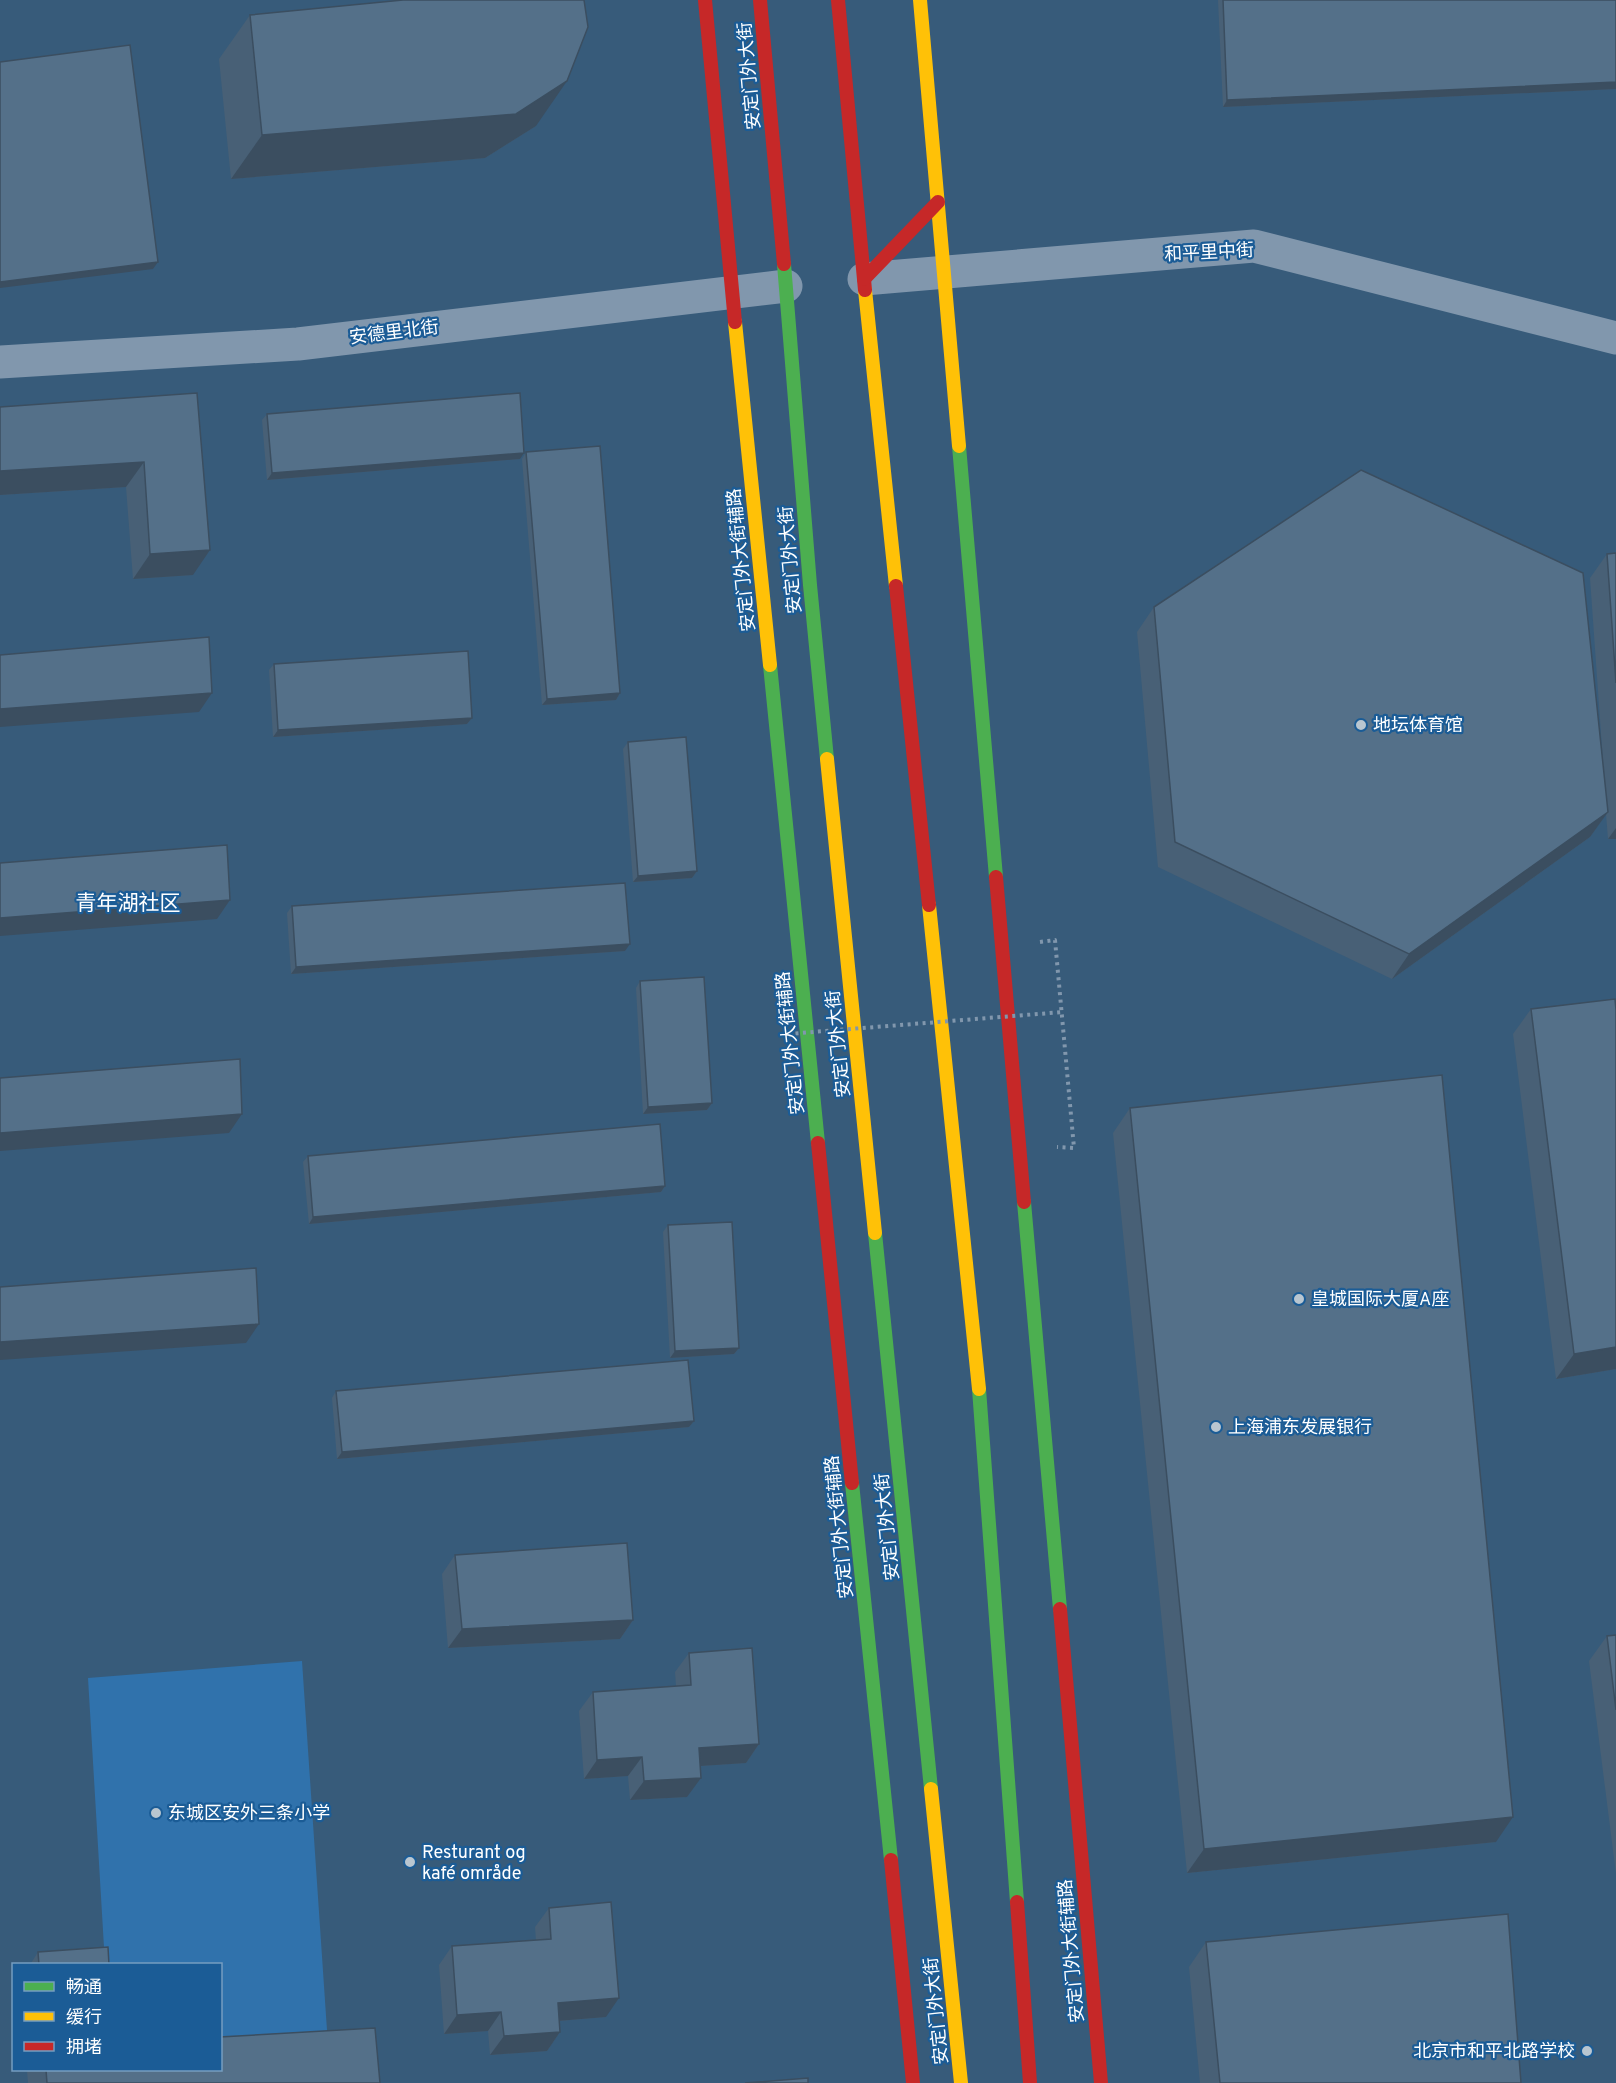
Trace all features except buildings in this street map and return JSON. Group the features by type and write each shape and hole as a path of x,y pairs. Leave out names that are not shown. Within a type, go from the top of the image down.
{"main road":[{"name":"安定门外大街辅路","path":"705,0 732,292 913,2083"},
{"name":"安定门外大街","path":"760,0 810,585 961,2083"},
{"path":"838,0 864,279 976,1351 1030,2083"},
{"name":"安定门外大街辅路","path":"920,0 1101,2083"},
{"path":"864,279 939,201"}],"street":[{"name":"和平里中街","path":"864,279 1254,246 1616,338"},
{"name":"安德里北街","path":"0,362 298,344 786,286"}],"path":[{"path":"1040,942 1055,940 1063,1012 1074,1148 1057,1147"},
{"path":"788,1034 1063,1012"}],"shaded area":[{"path":"302,1661 328,2045 222,2051 222,1963 105,1963 88,1678"}],"traffic: fast":[{"path":"784,264 810,585 827,759"},
{"path":"959,446 996,877"},
{"path":"770,665 818,1143"},
{"path":"1024,1202 1060,1609"},
{"path":"875,1233 931,1789"},
{"path":"979,1389 1017,1902"},
{"path":"852,1483 891,1860"}],"traffic: slow":[{"path":"920,0 959,446"},
{"path":"865,290 896,586"},
{"path":"735,322 770,665"},
{"path":"827,759 875,1233"},
{"path":"929,905 979,1389"},
{"path":"931,1789 961,2083"}],"traffic: jam":[{"path":"705,0 735,322"},
{"path":"760,0 784,264"},
{"path":"838,0 865,290"},
{"path":"864,279 938,202"},
{"path":"896,586 929,905"},
{"path":"996,877 1024,1202"},
{"path":"818,1143 852,1483"},
{"path":"1060,1609 1101,2083"},
{"path":"891,1860 913,2083"},
{"path":"1017,1902 1030,2083"}],"place":[{"name":"地坛体育馆","path":"1361,725"},
{"name":"皇城国际大厦A座","path":"1299,1299"},
{"name":"上海浦东发展银行","path":"1216,1427"},
{"name":"东城区安外三条小学","path":"156,1813"},
{"name":"Resturant og kafé område","path":"410,1862"},
{"name":"北京市和平北路学校","path":"1587,2051"}],"district":[{"name":"青年湖社区","path":"128,903"}]}
